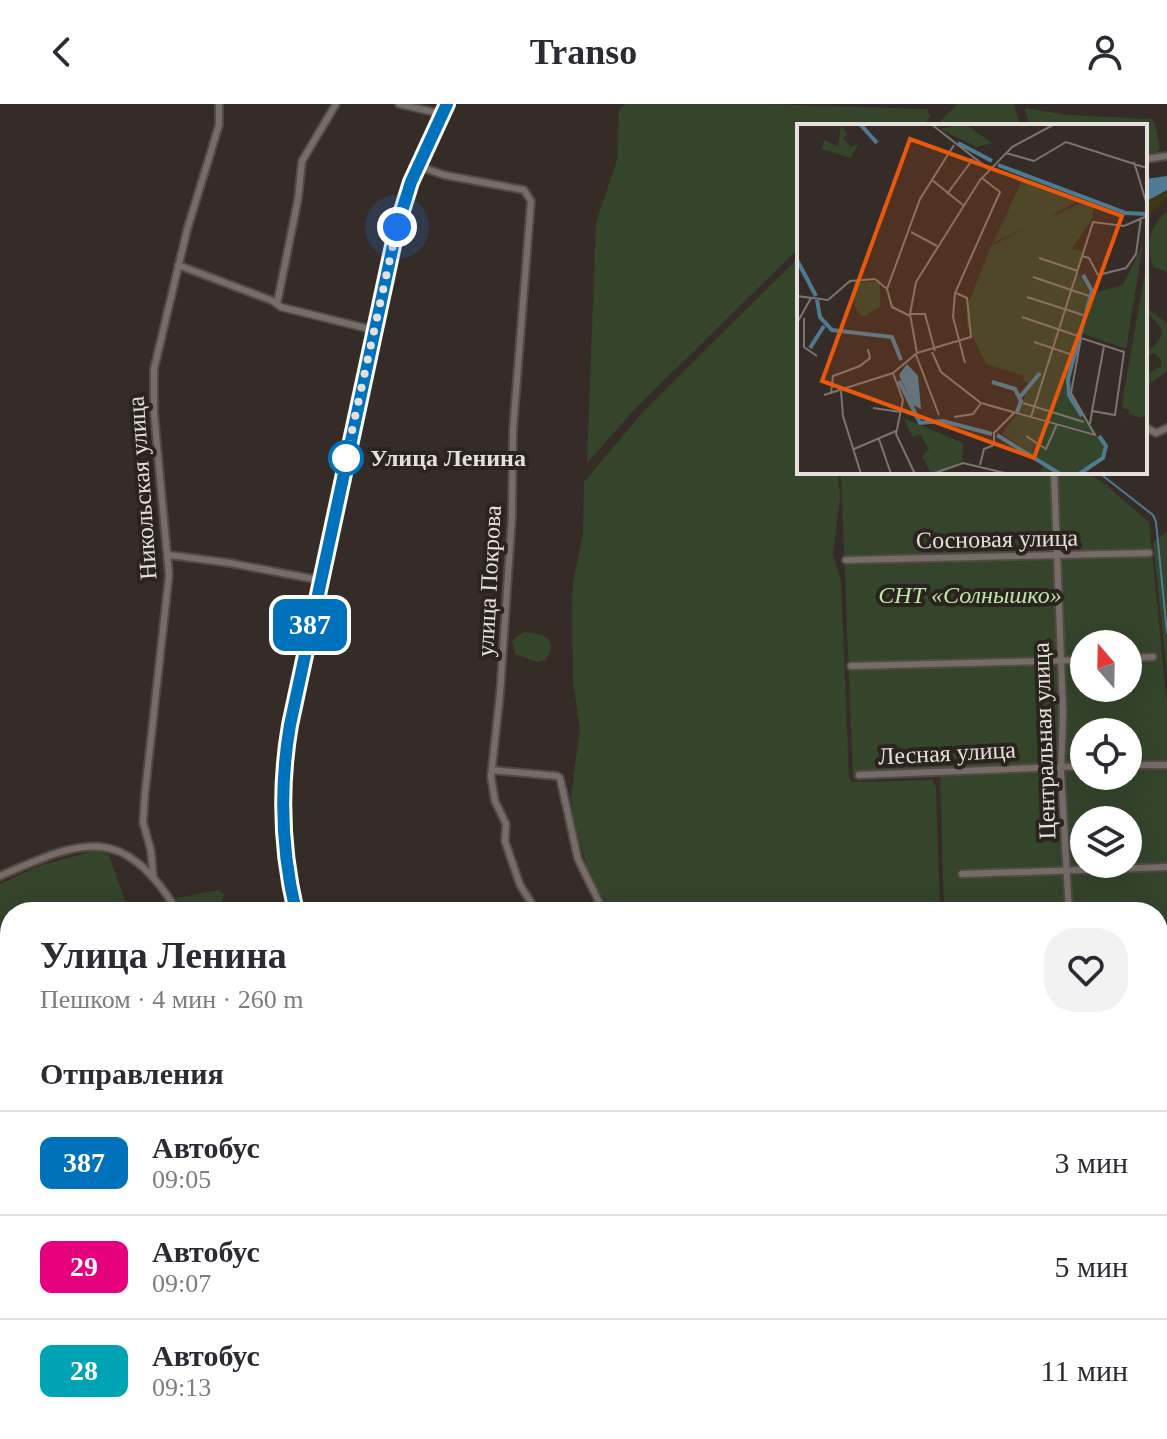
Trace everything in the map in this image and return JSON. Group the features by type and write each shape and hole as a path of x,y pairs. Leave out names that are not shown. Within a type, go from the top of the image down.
{"main road":[{"path":"294,902 283,843 282,789 290,725 397,227 418,166 447,104"}],"street":[{"path":"277,304 298,199 302,161 336,104"},
{"path":"399,104 442,114"},
{"name":"Никольская улица","path":"153,874 143,822 169,555 158,477 153,381 178,265 219,125 219,105"},
{"path":"1147,159 1167,156"},
{"name":"улица Покрова","path":"418,166 444,175 524,190 529,196 531,208 513,430 512,516 500,694 492,770 495,801 506,824 505,841 520,885 531,902"},
{"path":"178,265 306,314 374,330"},
{"path":"1147,429 1156,433 1167,428"},
{"name":"Центральная улица","path":"1054,474 1068,902"},
{"name":"Сосновая улица","path":"846,560 1149,553"},
{"path":"169,555 319,580"},
{"path":"1142,657 1153,657"},
{"path":"851,666 1070,661"},
{"path":"1142,765 1167,765"},
{"name":"Лесная улица","path":"859,775 1070,766"},
{"path":"492,770 560,778 578,859 599,902"},
{"path":"0,876 55,854 96,845 117,850 153,874 171,902"},
{"path":"962,874 1167,867"}],"green space":[{"path":"626,104 761,104 927,109 930,116 925,124 797,124 797,250 635,409 587,463 596,222 617,160 619,109"},
{"path":"958,104 1014,104 1019,124 937,124"},
{"path":"1025,109 1066,115 1151,119 1155,123 1160,149 1147,154 1147,124 1029,124"},
{"path":"1167,211 1167,272 1153,267 1150,244 1156,223"},
{"path":"797,259 797,474 838,474 840,498 833,554 841,582 849,778 852,782 933,780 936,788 940,902 606,902 591,880 574,823 571,796 580,729 573,682 572,600 583,533 584,482 643,412"},
{"path":"1147,310 1167,323 1167,371 1147,386 1147,375 1161,366 1161,360 1155,353 1147,355 1147,351 1161,338 1162,333"},
{"name":"СНТ «Солнышко»","path":"841,474 1089,474 1149,522 1167,705 1167,902 944,902 940,775 853,779"},
{"path":"1167,532 1167,675 1153,542"},
{"path":"524,632 538,634 550,641 546,660 537,662 515,654 512,640"},
{"path":"97,850 109,855 125,902 0,902 0,884 39,866"},
{"path":"219,890 224,895 219,902 177,902 177,898"}],"sand":[{"path":"1159,193 1167,193 1167,199 1152,212 1147,226 1147,201"}],"water":[{"path":"1167,176 1167,190 1147,201 1147,179"}],"waterway":[{"path":"1101,474 1153,515 1156,522 1167,633"}],"bus line":[{"name":"387","path":"294,902 281,820 290,725 397,227 411,182 447,104"}],"place":[{"name":"Улица Ленина","path":"346,458"}],"route":[{"path":"346,458 397,227"}]}
